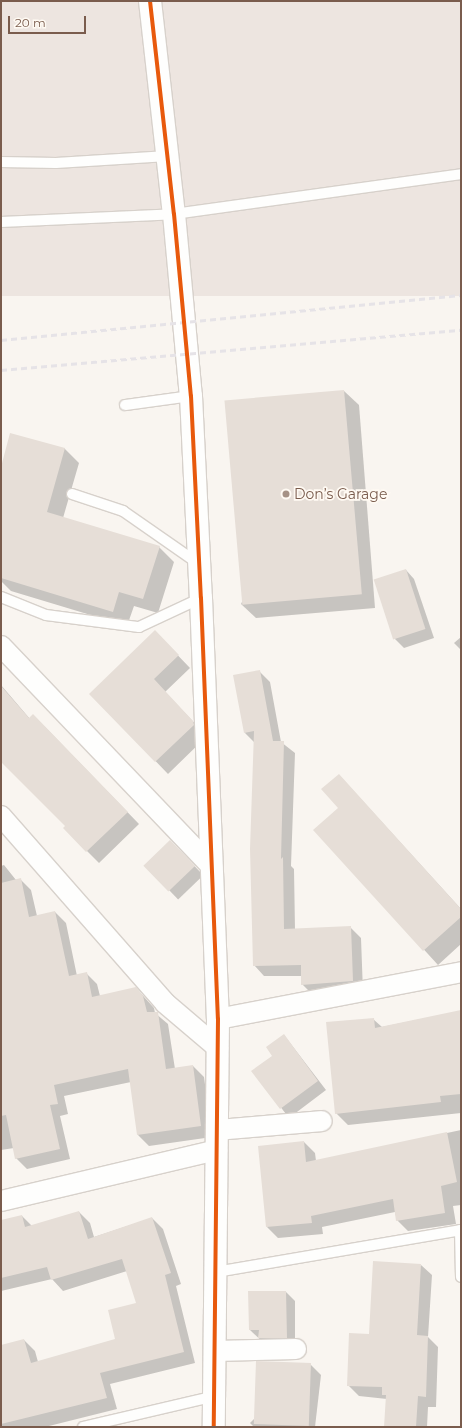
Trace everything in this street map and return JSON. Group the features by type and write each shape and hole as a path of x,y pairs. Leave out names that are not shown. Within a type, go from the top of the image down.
{"street":[{"path":"150,1 168,156 191,396 201,598 218,1019 214,1427"},
{"path":"1,646 212,867"},
{"path":"1,816 166,1003 218,1048"},
{"path":"218,1019 461,972"},
{"path":"1,1200 217,1140 322,1121"},
{"path":"215,1351 296,1349"}],"lane":[{"path":"1,162 56,163 168,156"},
{"path":"1,222 174,214 461,174"},
{"path":"125,405 191,396"},
{"path":"72,494 123,511 199,564"},
{"path":"1,597 46,615 139,627 201,598"},
{"path":"216,1272 460,1230 461,1277"},
{"path":"83,1427 215,1396"}],"shaded area":[{"path":"1,1 461,1 461,296 1,296"}],"building":[{"path":"344,390 362,594 242,605 224,400"},
{"path":"10,433 65,448 47,512 160,546 143,599 119,592 113,612 1,578 1,467"},
{"path":"406,569 425,629 393,639 374,580"},
{"path":"155,630 179,655 154,679 193,721 194,725 155,762 89,694"},
{"path":"260,670 273,741 284,741 281,859 283,857 284,929 351,926 353,981 301,985 301,965 253,966 250,849 254,731 244,733 233,675"},
{"path":"1,686 29,718 33,714 128,812 86,852 63,828 65,826 1,762"},
{"path":"339,774 461,909 461,917 423,951 313,830 338,808 321,789"},
{"path":"170,840 195,866 168,892 143,866"},
{"path":"21,878 29,917 55,911 69,976 87,972 92,997 136,987 143,996 147,1012 158,1012 166,1069 193,1065 201,1126 137,1135 128,1069 54,1085 58,1104 50,1105 60,1149 15,1159 6,1115 1,1116 1,883"},
{"path":"461,1010 461,1094 440,1096 441,1102 335,1114 326,1022 374,1018 375,1028"},
{"path":"284,1034 318,1081 280,1109 251,1071 272,1056 266,1047"},
{"path":"447,1132 457,1182 441,1186 445,1213 396,1221 393,1199 311,1216 312,1223 266,1227 258,1146 304,1141 306,1162"},
{"path":"79,1211 88,1239 152,1217 171,1273 165,1275 184,1352 100,1373 107,1398 1,1424 1,1345 24,1339 31,1363 115,1339 108,1310 136,1303 122,1259 51,1280 47,1267 1,1278 1,1220 22,1215 25,1227"},
{"path":"373,1261 421,1264 417,1335 428,1336 426,1397 418,1396 416,1427 384,1427 386,1395 382,1395 382,1387 347,1386 349,1333 369,1334"},
{"path":"248,1291 286,1291 287,1338 258,1338 259,1330 249,1330"},
{"path":"256,1361 311,1363 309,1426 254,1424"}],"railway":[{"path":"1,340 461,295"},
{"path":"1,370 461,330"}],"cycle path":[{"path":"150,1 174,214 191,396 201,598 218,1019 214,1427"}],"place":[{"name":"Don’s Garage","path":"286,494"}]}
